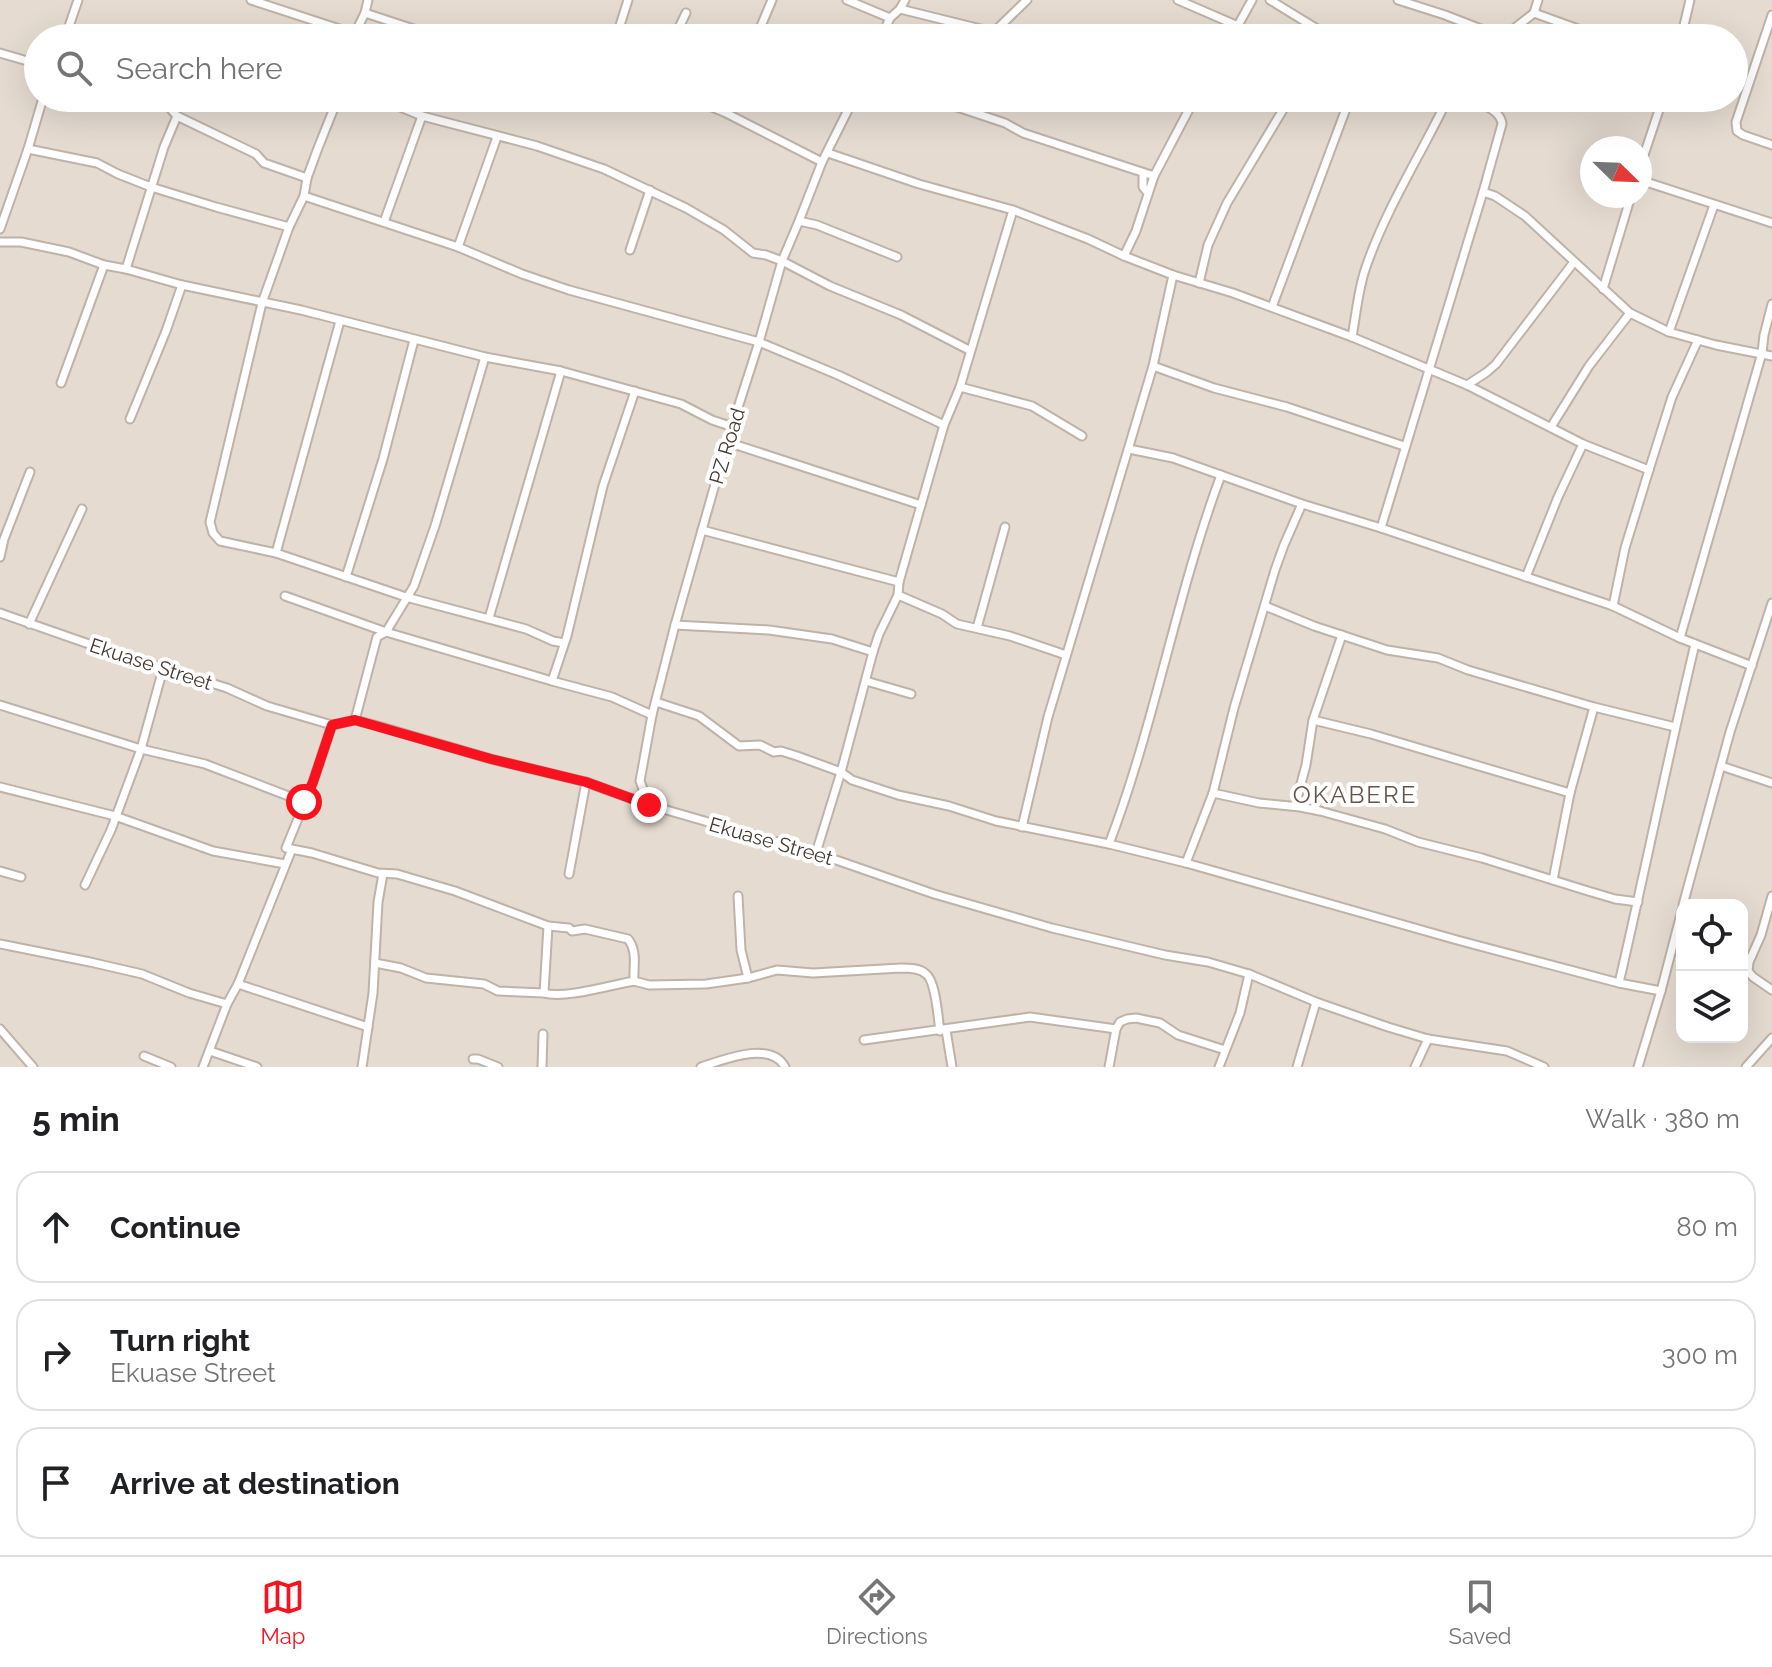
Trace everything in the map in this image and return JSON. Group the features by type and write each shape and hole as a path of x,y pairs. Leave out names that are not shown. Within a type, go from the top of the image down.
{"street":[{"path":"70,24 78,0"},
{"path":"251,0 320,24"},
{"path":"360,24 368,0"},
{"path":"620,24 628,0"},
{"path":"762,24 772,0"},
{"path":"847,0 890,18"},
{"path":"887,24 905,0"},
{"path":"1002,24 1027,0"},
{"path":"1178,0 1233,24"},
{"path":"1239,24 1252,0"},
{"path":"1270,0 1307,24"},
{"path":"1398,0 1468,24"},
{"path":"1520,24 1534,13 1538,0"},
{"path":"1684,24 1690,0"},
{"path":"900,9 961,24"},
{"path":"365,13 398,24"},
{"path":"681,24 686,13"},
{"path":"1534,13 1564,24"},
{"path":"1748,86 1772,15"},
{"path":"0,53 24,60"},
{"path":"0,229 39,112"},
{"path":"173,112 256,154 264,163 307,178"},
{"path":"333,112 262,303 210,522 213,533 220,541 276,553 406,597 489,618 564,643"},
{"path":"412,112 537,146 604,169 724,230 753,253 782,261 969,350"},
{"path":"724,112 822,162"},
{"name":"PZ Road","path":"649,805 640,781 652,715 727,442 782,261 822,162 847,112"},
{"path":"972,112 1023,133 1154,176"},
{"path":"1124,256 1136,231 1154,176 1188,112"},
{"path":"1199,283 1208,245 1227,203 1282,112"},
{"path":"1272,307 1345,112"},
{"path":"1352,337 1364,272 1381,231 1441,112"},
{"path":"1381,528 1483,192 1502,119 1495,112"},
{"path":"1650,136 1658,112"},
{"path":"1739,112 1737,131 1772,145"},
{"path":"126,269 164,147 177,116"},
{"path":"384,222 422,116"},
{"path":"458,247 497,137"},
{"path":"28,149 97,163 151,187 289,227"},
{"path":"828,153 919,184 1013,210 1173,275 1352,337 1429,367 1583,444 1649,470"},
{"path":"1143,173 1143,187 1148,193"},
{"path":"1652,184 1772,223"},
{"path":"630,250 650,190"},
{"path":"1483,192 1495,196 1525,216 1630,313 1669,332 1772,356"},
{"path":"304,196 458,247 569,290 759,342 852,381 944,425"},
{"path":"1669,332 1714,205"},
{"path":"1603,289 1627,208"},
{"path":"816,853 873,652 898,595 899,582 944,425 960,387 1013,210"},
{"path":"799,221 817,225 897,257"},
{"path":"0,242 21,242 69,252 104,265 182,285 301,310 485,357 561,371 681,404 733,427"},
{"path":"1467,385 1496,364 1574,262"},
{"path":"61,383 104,265"},
{"path":"1022,827 1048,717 1153,366 1173,275"},
{"path":"130,419 182,285"},
{"path":"1680,638 1762,353 1772,304"},
{"path":"1551,427 1589,366 1630,313"},
{"path":"276,553 340,321"},
{"path":"346,577 383,459 414,340"},
{"path":"1613,606 1625,548 1672,397 1698,340"},
{"path":"355,720 377,637 386,632 414,586 485,357"},
{"path":"1153,366 1214,388 1287,407 1404,446"},
{"path":"489,618 561,371"},
{"path":"960,387 1032,406 1082,436"},
{"path":"552,681 603,486 635,391"},
{"path":"727,442 921,505"},
{"path":"1526,577 1583,444"},
{"path":"1129,449 1173,458 1302,504 1613,606 1680,638 1752,666"},
{"path":"0,557 30,472"},
{"path":"1109,844 1140,748 1201,528 1221,475"},
{"path":"1186,863 1213,793 1234,708 1284,545 1302,504"},
{"path":"29,624 82,509"},
{"path":"977,628 1005,527"},
{"path":"702,530 899,582"},
{"path":"898,595 957,624 1010,636 1066,655"},
{"path":"285,596 386,632 612,697 652,715"},
{"path":"1685,899 1721,766 1772,603"},
{"path":"1265,606 1387,650 1438,658 1468,670 1594,707 1675,727"},
{"name":"Ekuase Street","path":"0,613 227,688 267,706 332,725 355,720 491,759 586,782 649,805 816,853 934,894 1052,928 1208,962 1249,974 1388,1027 1428,1039 1507,1051 1544,1067"},
{"path":"675,625 769,630 832,639 873,652"},
{"path":"1295,806 1313,720 1342,635"},
{"path":"1619,983 1695,644"},
{"path":"85,885 111,830 141,749 163,669"},
{"path":"866,681 911,694"},
{"path":"656,702 699,716 739,746 760,745 774,752 781,751 841,772 852,780 880,790 949,806 980,817 1186,863 1457,940 1619,983 1661,991"},
{"path":"0,705 141,749 205,764 304,802"},
{"path":"1553,880 1570,793 1594,707"},
{"path":"1313,720 1570,793"},
{"path":"332,725 286,848 455,891 548,926 572,931 585,929 628,939 633,945 635,958 634,981"},
{"path":"1721,766 1772,783"},
{"path":"569,874 586,782"},
{"path":"0,787 115,816 213,851 285,864"},
{"path":"1213,793 1259,803 1295,806 1385,829 1418,842 1482,858 1615,899 1638,902"},
{"path":"203,1067 292,849"},
{"path":"0,871 21,877"},
{"path":"362,1067 373,993 378,902 383,874"},
{"path":"738,896 741,950 748,978"},
{"path":"1772,896 1748,971 1772,990"},
{"path":"544,993 548,926"},
{"path":"1638,1067 1676,934"},
{"path":"0,944 142,974 227,1004"},
{"path":"375,963 401,968 426,978 484,984 498,991 550,995 634,981 649,985 706,984 777,970 813,973 901,968 925,972 931,979 952,1067"},
{"path":"1219,1067 1240,1013 1249,974"},
{"path":"238,984 368,1027"},
{"path":"1297,1067 1316,1002"},
{"path":"864,1040 1030,1017 1116,1029"},
{"path":"1109,1067 1116,1029 1120,1022 1136,1018 1160,1023 1178,1035 1225,1050"},
{"path":"0,1029 33,1067"},
{"path":"542,1067 543,1034"},
{"path":"1746,1067 1772,1038"},
{"path":"1415,1067 1428,1039"},
{"path":"210,1051 257,1067"},
{"path":"701,1067 758,1053 775,1056 785,1067"},
{"path":"144,1056 171,1067"},
{"path":"473,1059 498,1067"}],"shaded area":[{"path":"0,0 1772,0 1772,1067 0,1067"}],"district":[{"name":"OKABERE","path":"1355,794"}],"route":[{"path":"304,802 332,725 355,720 491,759 586,782 649,805"}]}
